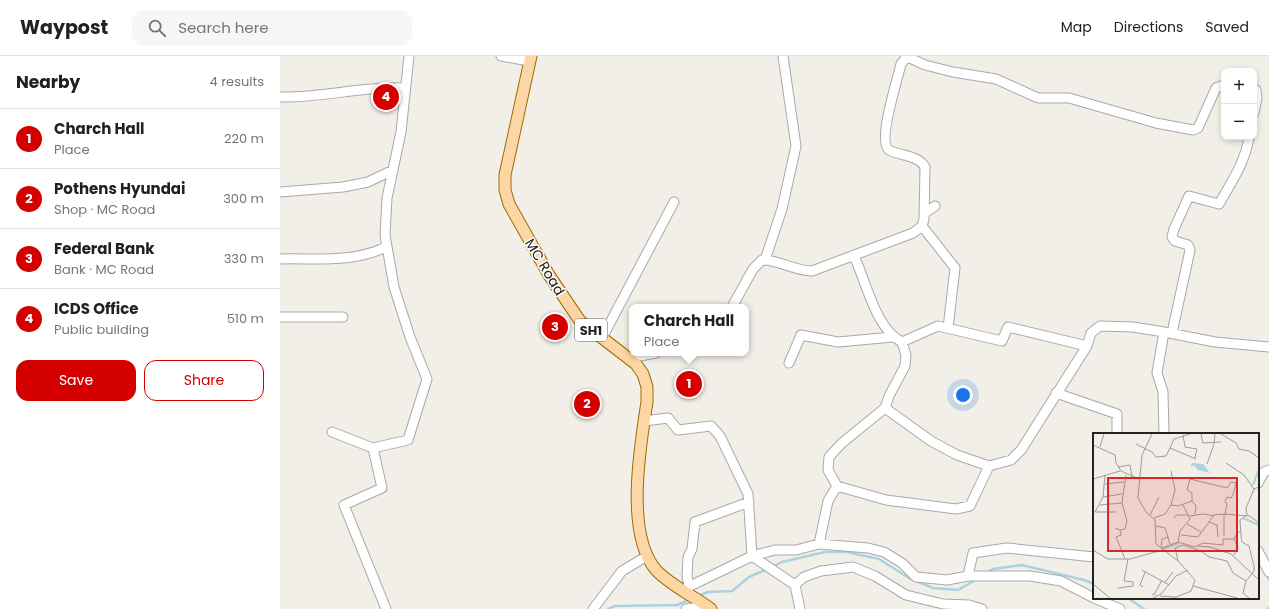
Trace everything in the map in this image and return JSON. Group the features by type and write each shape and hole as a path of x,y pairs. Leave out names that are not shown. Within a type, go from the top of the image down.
{"main road":[{"name":"MC Road","path":"530,58 505,175 505,190 508,204 539,259 572,312 580,321 636,364 643,374 647,387 637,511 640,535 647,556 657,571 686,588 706,607"}],"street":[{"path":"332,432 373,448 408,440 428,379 410,337 394,287 386,247 386,212 401,132 409,56"},
{"path":"501,56 530,58"},
{"path":"765,260 782,209 796,146 783,56"},
{"path":"734,304 753,269 762,260 796,270 812,271 913,233 922,226 925,213 925,167 913,158 889,150 885,144 887,121 901,64 905,59 910,58 925,65 953,72 996,79 1038,98 1069,98 1156,124 1193,130 1198,128 1216,88 1221,86"},
{"path":"280,97 299,97 374,88 405,88"},
{"path":"1164,433 1163,392 1157,373 1190,250 1188,245 1175,241 1172,237 1174,229 1189,196 1219,204 1239,170 1245,156 1248,140"},
{"path":"280,192 350,186 368,182 393,170"},
{"path":"602,338 674,202"},
{"path":"925,213 935,206"},
{"path":"922,226 955,268 948,328"},
{"path":"280,259 348,258 362,256 386,247"},
{"path":"854,256 884,324 893,337 902,342 906,355 905,366 889,396 885,408 842,443 829,456 828,470 837,486 886,500 956,509 967,507 972,503 989,466"},
{"path":"280,316 344,317"},
{"path":"902,342 938,326 1002,342 1008,327 1087,346"},
{"path":"885,408 931,441 950,452 989,466 1011,460 1021,450 1087,346 1091,333 1100,326 1133,327 1215,342 1269,347"},
{"path":"788,363 801,335 838,342 893,337"},
{"path":"629,358 640,356"},
{"path":"1056,393 1116,414 1117,433"},
{"path":"644,421 668,418 678,430 711,426 720,436 748,494 752,556"},
{"path":"373,448 382,488 344,505 386,609"},
{"path":"1259,481 1264,472 1269,470"},
{"path":"818,544 828,500 837,486"},
{"path":"686,588 688,557 692,549 695,522 748,502"},
{"path":"686,588 752,556 775,550 796,550 818,544 868,548 884,552 902,563 916,576 947,580 968,576 1030,576 1061,581 1093,597"},
{"path":"968,576 973,553 1007,548 1093,557"},
{"path":"1259,553 1269,572"},
{"path":"592,609 622,571 647,556"},
{"path":"752,556 795,586 800,609"},
{"path":"795,586 804,577 821,571 853,567 875,576 906,595 943,604 969,605 982,609"},
{"path":"1096,599 1120,609"},
{"path":"686,609 706,607"}],"waterway":[{"path":"772,567 782,562 825,552 847,552 879,559 909,578 933,588 958,590 977,579"},
{"path":"986,573 993,569 1022,565 1084,580 1093,584"},
{"path":"698,596 708,592 732,591 749,577 767,569"},
{"path":"1267,573 1269,580"},
{"path":"1129,599 1144,609"},
{"path":"608,609 615,606 677,605 689,600"}],"place":[{"name":"ICDS Office","path":"386,97"},
{"name":"Federal Bank","path":"555,327"},
{"name":"Charch Hall","path":"689,384"},
{"name":"Pothens Hyundai","path":"587,404"}]}
